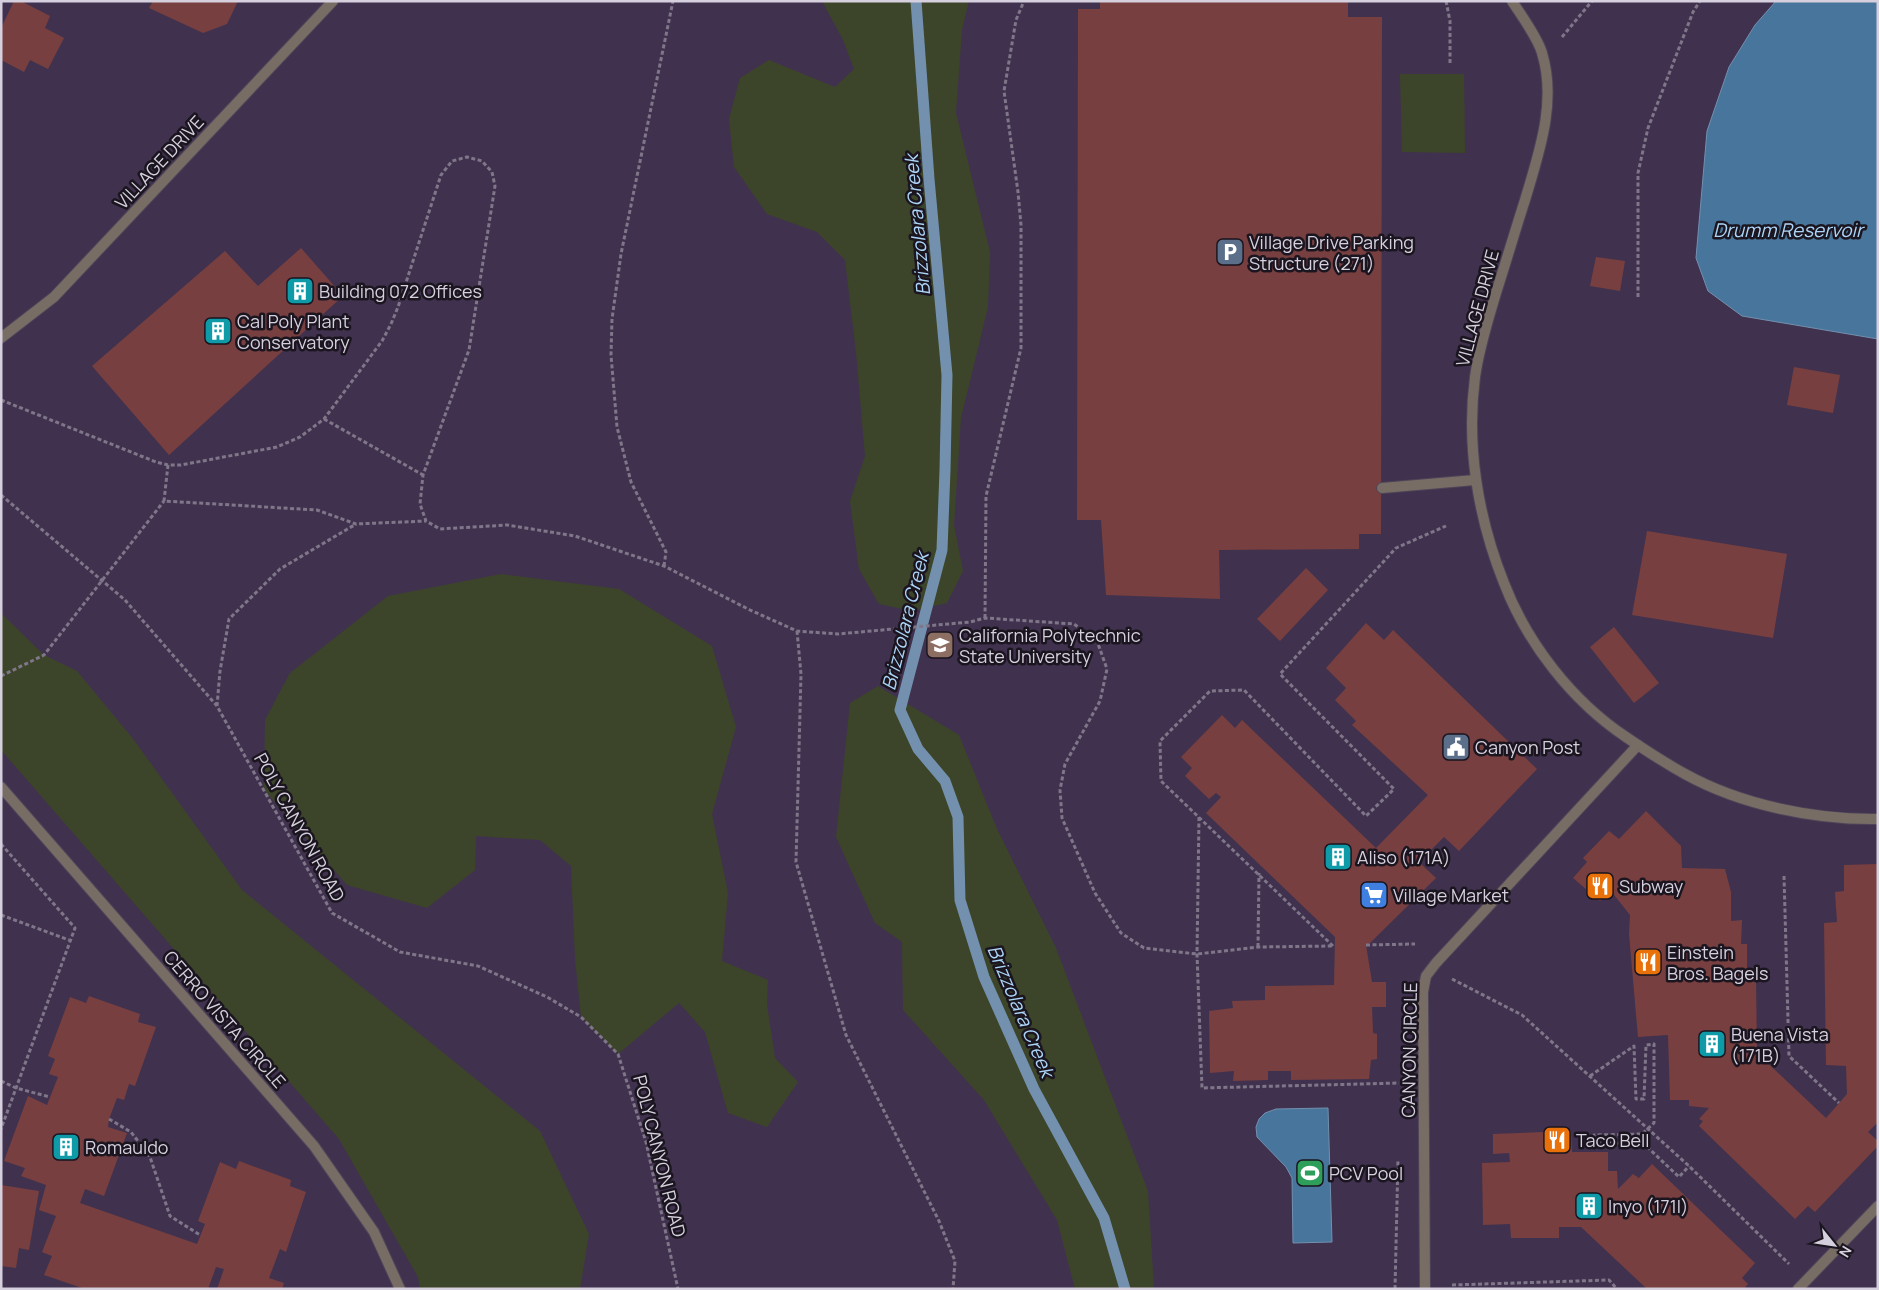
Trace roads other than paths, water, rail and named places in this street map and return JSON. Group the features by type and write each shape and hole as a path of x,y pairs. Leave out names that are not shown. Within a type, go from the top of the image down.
{"street":[{"name":"VILLAGE DRIVE","path":"1,338 54,297 333,1"},
{"name":"VILLAGE DRIVE","path":"1512,1 1542,51 1548,95 1540,150 1484,334 1475,375 1471,419 1476,480 1493,556 1511,602 1542,652 1571,689 1606,724 1687,776 1739,798 1790,812 1862,820 1878,819"},
{"path":"1382,488 1476,480"},
{"name":"CANYON CIRCLE","path":"1425,1289 1423,992 1426,976 1455,942 1638,745"},
{"name":"CERRO VISTA CIRCLE","path":"1,787 314,1146 374,1232 400,1289"},
{"path":"1798,1289 1878,1206"}],"water":[{"name":"Drumm Reservoir","path":"1776,1 1878,1 1878,339 1742,316 1708,291 1696,258 1707,131 1729,67 1755,25"},
{"name":"PCV Pool","path":"1328,1108 1332,1242 1293,1243 1292,1178 1286,1167 1257,1137 1256,1127 1259,1119 1265,1113 1276,1109"}],"waterway":[{"name":"Brizzolara Creek","path":"916,1 929,179 947,375 945,470 942,550 900,710 918,749 945,781 958,817 960,900 984,977 1034,1089 1104,1218 1125,1289"}],"place":[{"name":"Village Drive Parking Structure (271)","path":"1230,252"},
{"name":"Building 072 Offices","path":"300,291"},
{"name":"Cal Poly Plant Conservatory","path":"218,331"},
{"name":"California Polytechnic State University","path":"940,645"},
{"name":"Canyon Post","path":"1456,747"},
{"name":"Aliso (171A)","path":"1338,857"},
{"name":"Subway","path":"1600,886"},
{"name":"Village Market","path":"1374,895"},
{"name":"Einstein Bros. Bagels","path":"1648,962"},
{"name":"Buena Vista (171B)","path":"1712,1044"},
{"name":"Taco Bell","path":"1557,1140"},
{"name":"Romauldo","path":"66,1147"},
{"name":"PCV Pool","path":"1310,1173"},
{"name":"Inyo (171I)","path":"1589,1206"}]}
